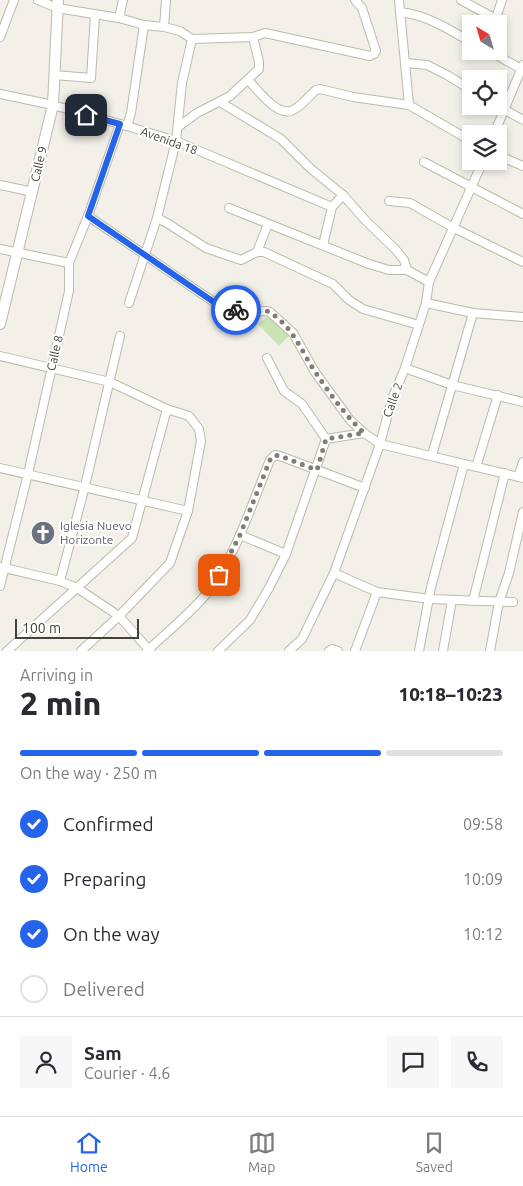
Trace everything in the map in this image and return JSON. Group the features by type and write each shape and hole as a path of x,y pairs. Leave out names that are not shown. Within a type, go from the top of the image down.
{"street":[{"path":"0,37 14,0"},
{"path":"38,0 95,15 180,31 192,39 252,37 265,33 370,56 376,51 362,8 355,0"},
{"path":"119,18 123,0"},
{"path":"164,27 166,0"},
{"path":"399,0 409,105"},
{"path":"461,0 485,15"},
{"path":"497,15 502,0"},
{"name":"Calle 9","path":"0,324 33,192 52,105 58,4"},
{"path":"400,12 416,14 462,37"},
{"path":"54,75 91,78 95,15"},
{"name":"Calle 8","path":"0,586 28,474 69,291 69,263 123,125 131,113 144,25"},
{"path":"178,127 220,102 259,69 252,37"},
{"path":"129,303 157,218 176,142 182,83 192,39"},
{"path":"506,60 522,68 507,97"},
{"path":"406,63 427,65 462,84"},
{"path":"248,80 277,110 285,112 294,111 320,88 353,97 409,105 462,136"},
{"name":"Avenida 18","path":"0,94 52,105 176,142 332,207"},
{"path":"220,102 280,139 310,168 343,195 396,250 404,260 407,270"},
{"path":"507,111 523,120"},
{"path":"507,159 523,166"},
{"path":"424,162 523,214"},
{"name":"Calle 2","path":"289,651 302,639 334,573 380,444 390,406 405,368 426,303 429,282 479,170"},
{"path":"0,185 33,192"},
{"path":"322,245 332,207 343,195"},
{"path":"389,201 410,203 452,227 523,262"},
{"path":"229,208 389,270 407,270 429,282"},
{"path":"88,216 221,307 245,312 270,312 293,333 315,372 350,420 380,444 521,477 523,462"},
{"path":"157,218 206,248 241,260 258,252 264,252 332,284 349,300 363,309 419,325"},
{"path":"258,252 268,224"},
{"path":"0,250 69,263"},
{"path":"426,303 474,312 523,317"},
{"path":"432,455 474,312"},
{"path":"60,581 86,486 120,336"},
{"path":"0,356 110,382 168,409 189,416 199,429 202,441 188,511 170,563 119,616 81,651"},
{"path":"267,358 284,391 302,404 326,439"},
{"path":"405,368 452,385 523,402"},
{"path":"476,467 498,395"},
{"path":"7,651 132,538 168,409"},
{"path":"326,439 364,433"},
{"path":"218,651 250,620 286,554 317,470 326,439"},
{"path":"3,568 60,581 77,588 119,616 149,650 207,592 219,575 240,535 270,460 275,455 365,488"},
{"path":"418,651 431,587 464,464"},
{"path":"0,468 144,499 188,511"},
{"path":"473,601 504,473"},
{"path":"490,651 499,602 509,573 523,512"},
{"path":"240,535 286,554"},
{"path":"334,573 378,592 430,599 513,602"},
{"path":"355,651 378,592"},
{"path":"443,651 452,600"}],"green space":[{"path":"270,314 290,335 279,346 258,324"}],"way so far":[{"path":"219,575 240,535 270,460 275,455 317,470 326,439 364,433 350,420 315,372 293,333 270,312 236,310"}],"place":[{"name":"Iglesia Nuevo Horizonte","path":"43,533"}],"route":[{"path":"86,115 120,124 88,216 221,307 236,310"}]}
